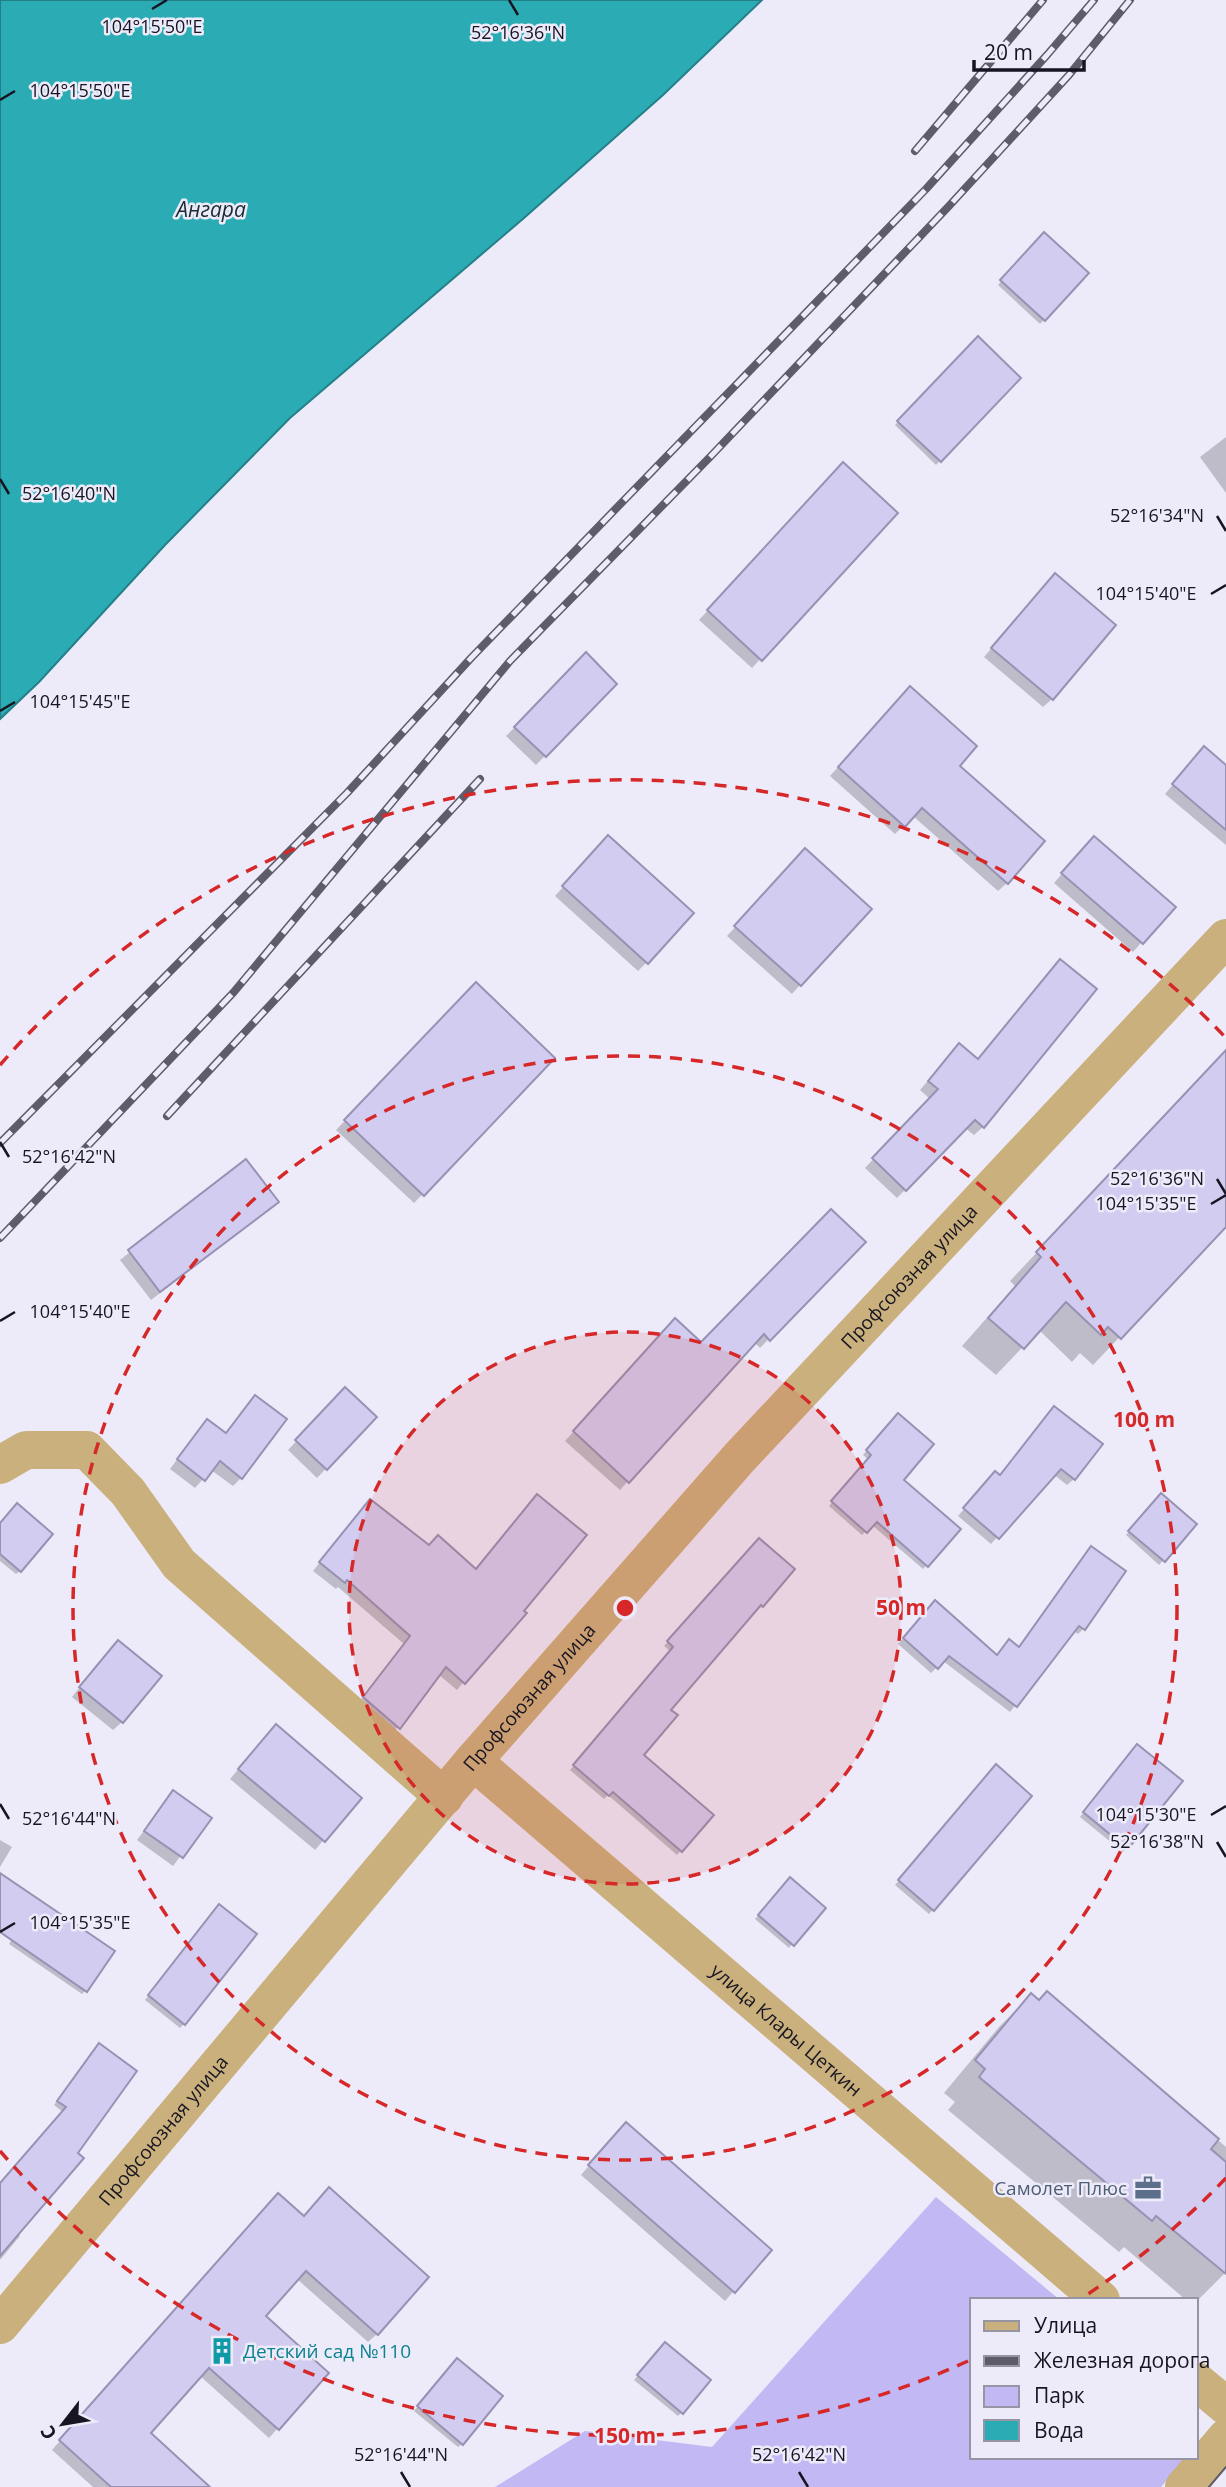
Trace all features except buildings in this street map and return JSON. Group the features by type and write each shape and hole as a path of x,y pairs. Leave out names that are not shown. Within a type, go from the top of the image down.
{"street":[{"name":"Профсоюзная улица","path":"0,2325 473,1761 739,1458 1226,937"},
{"path":"0,1465 26,1450 87,1450 128,1492 179,1564 444,1797"},
{"name":"улица Клары Цеткин","path":"473,1761 1099,2298"},
{"path":"1198,2383 1226,2406"},
{"path":"1184,2487 1226,2438"}],"green space":[{"path":"936,2197 1058,2298 970,2298 970,2459 1185,2459 1161,2487 495,2487 585,2431 712,2447"}],"water":[{"name":"Ангара","path":"0,0 762,0 663,95 290,418 165,545 39,682 0,719"}],"tram line":[{"path":"1209,2487 1226,2467"}],"railway":[{"path":"915,151 1043,0"},
{"path":"0,1143 347,793 472,657 926,189 1094,0"},
{"path":"0,1238 233,993 510,661 710,457 949,206 1069,75 1130,0"},
{"path":"167,1116 480,779"}],"place":[{"name":"Самолет Плюс","path":"1148,2188"},
{"name":"Детский сад №110","path":"222,2351"}]}
